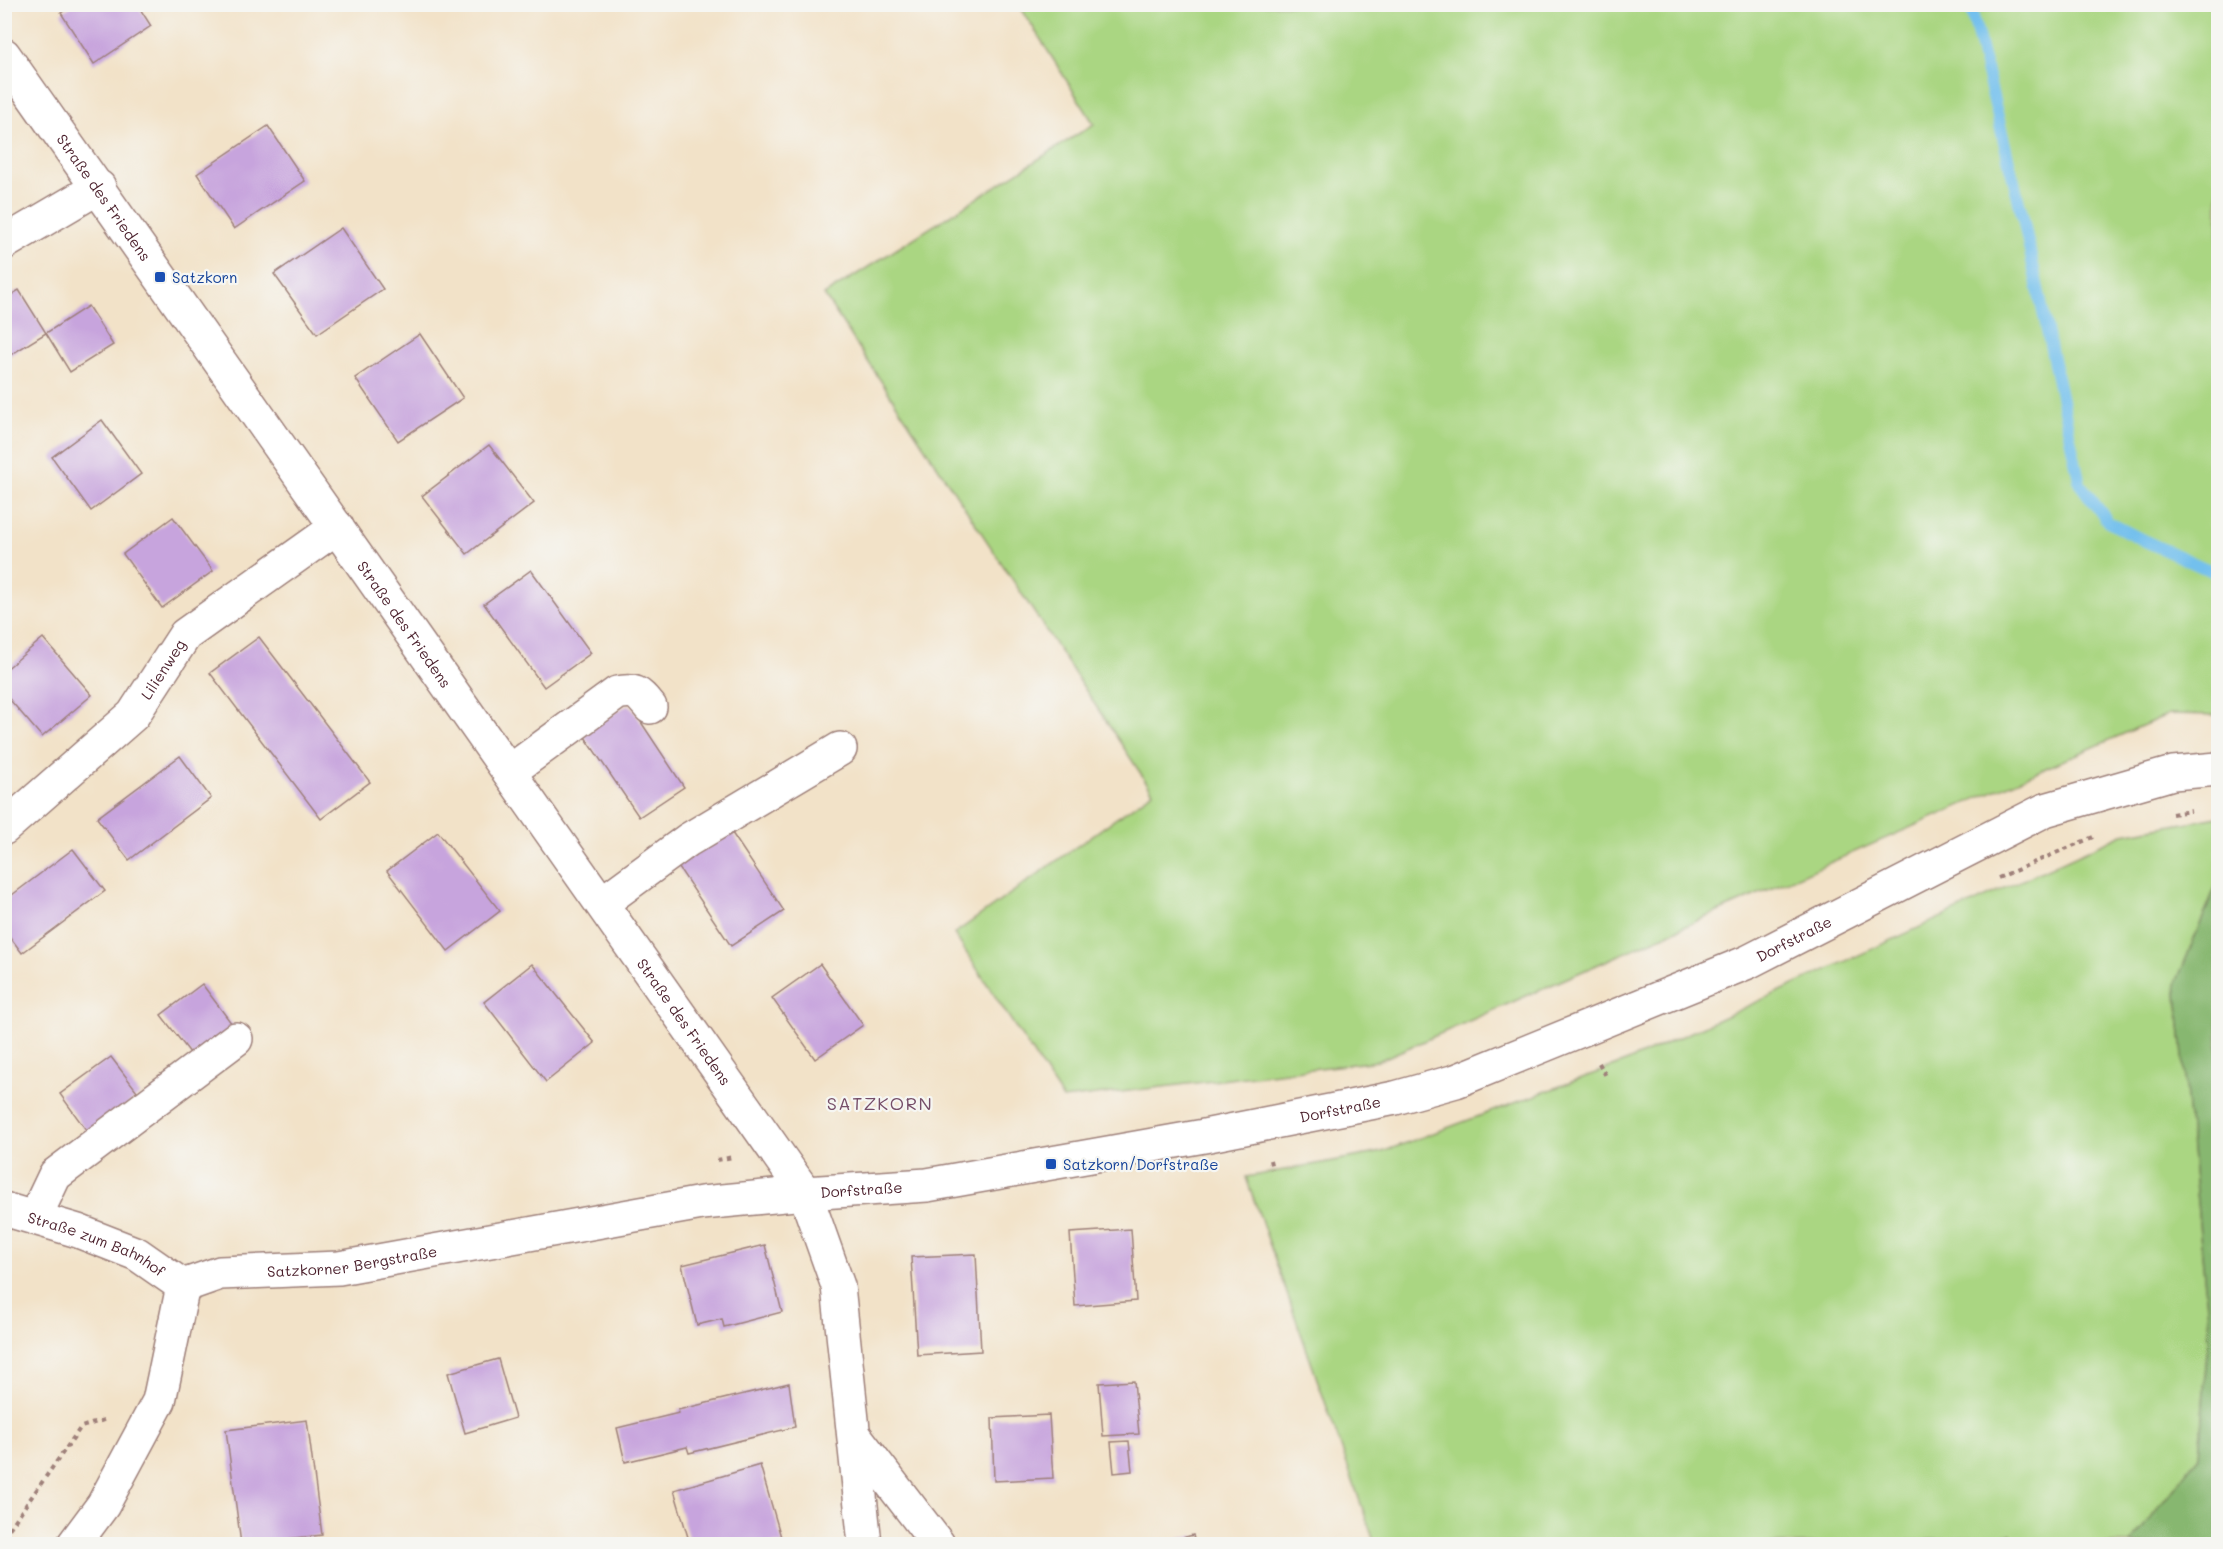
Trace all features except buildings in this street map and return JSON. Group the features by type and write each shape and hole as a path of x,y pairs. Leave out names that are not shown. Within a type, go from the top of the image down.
{"street":[{"name":"Straße des Friedens","path":"4,55 805,1193"},
{"path":"4,243 99,187"},
{"name":"Lilienweg","path":"4,828 133,715 185,635 337,527"},
{"path":"509,772 617,693 628,691 638,693 650,707"},
{"path":"602,903 688,840 840,749"},
{"name":"Dorfstraße","path":"865,1545 838,1286 805,1193 927,1185 1051,1164 1395,1098 1456,1081 1748,962 2045,810 2174,773 2218,769"},
{"path":"20,1213 55,1175 236,1040"},
{"name":"Satzkorner Bergstraße","path":"183,1286 220,1273 339,1268 702,1203 805,1193"},
{"name":"Straße zum Bahnhof","path":"20,1213 137,1254 183,1286"},
{"path":"74,1545 103,1505 159,1401 183,1286"},
{"path":"855,1436 938,1545"}],"path":[{"path":"4,1536 81,1427 159,1401"}],"green space":[{"path":"1019,5 2218,5 2218,715 2169,714 1378,1061 1063,1099 954,934 1153,792 824,295 1094,124"},
{"path":"2218,817 2218,881 2176,983 2209,1327 2199,1456 2130,1544 2014,1544 2012,1534 1879,1544 1375,1544 1246,1177 1382,1152 1628,1061 2123,834"},
{"path":"2218,881 2218,1544 2130,1544 2199,1456 2209,1327 2176,983"},
{"path":"2012,1534 2014,1544 1879,1544"}],"waterway":[{"path":"1970,4 2022,214 2080,484 2108,522 2218,574"}],"place":[{"name":"Satzkorn","path":"160,277"},
{"name":"Satzkorn/Dorfstraße","path":"1051,1164"}],"district":[{"name":"SATZKORN","path":"880,1103"}]}
